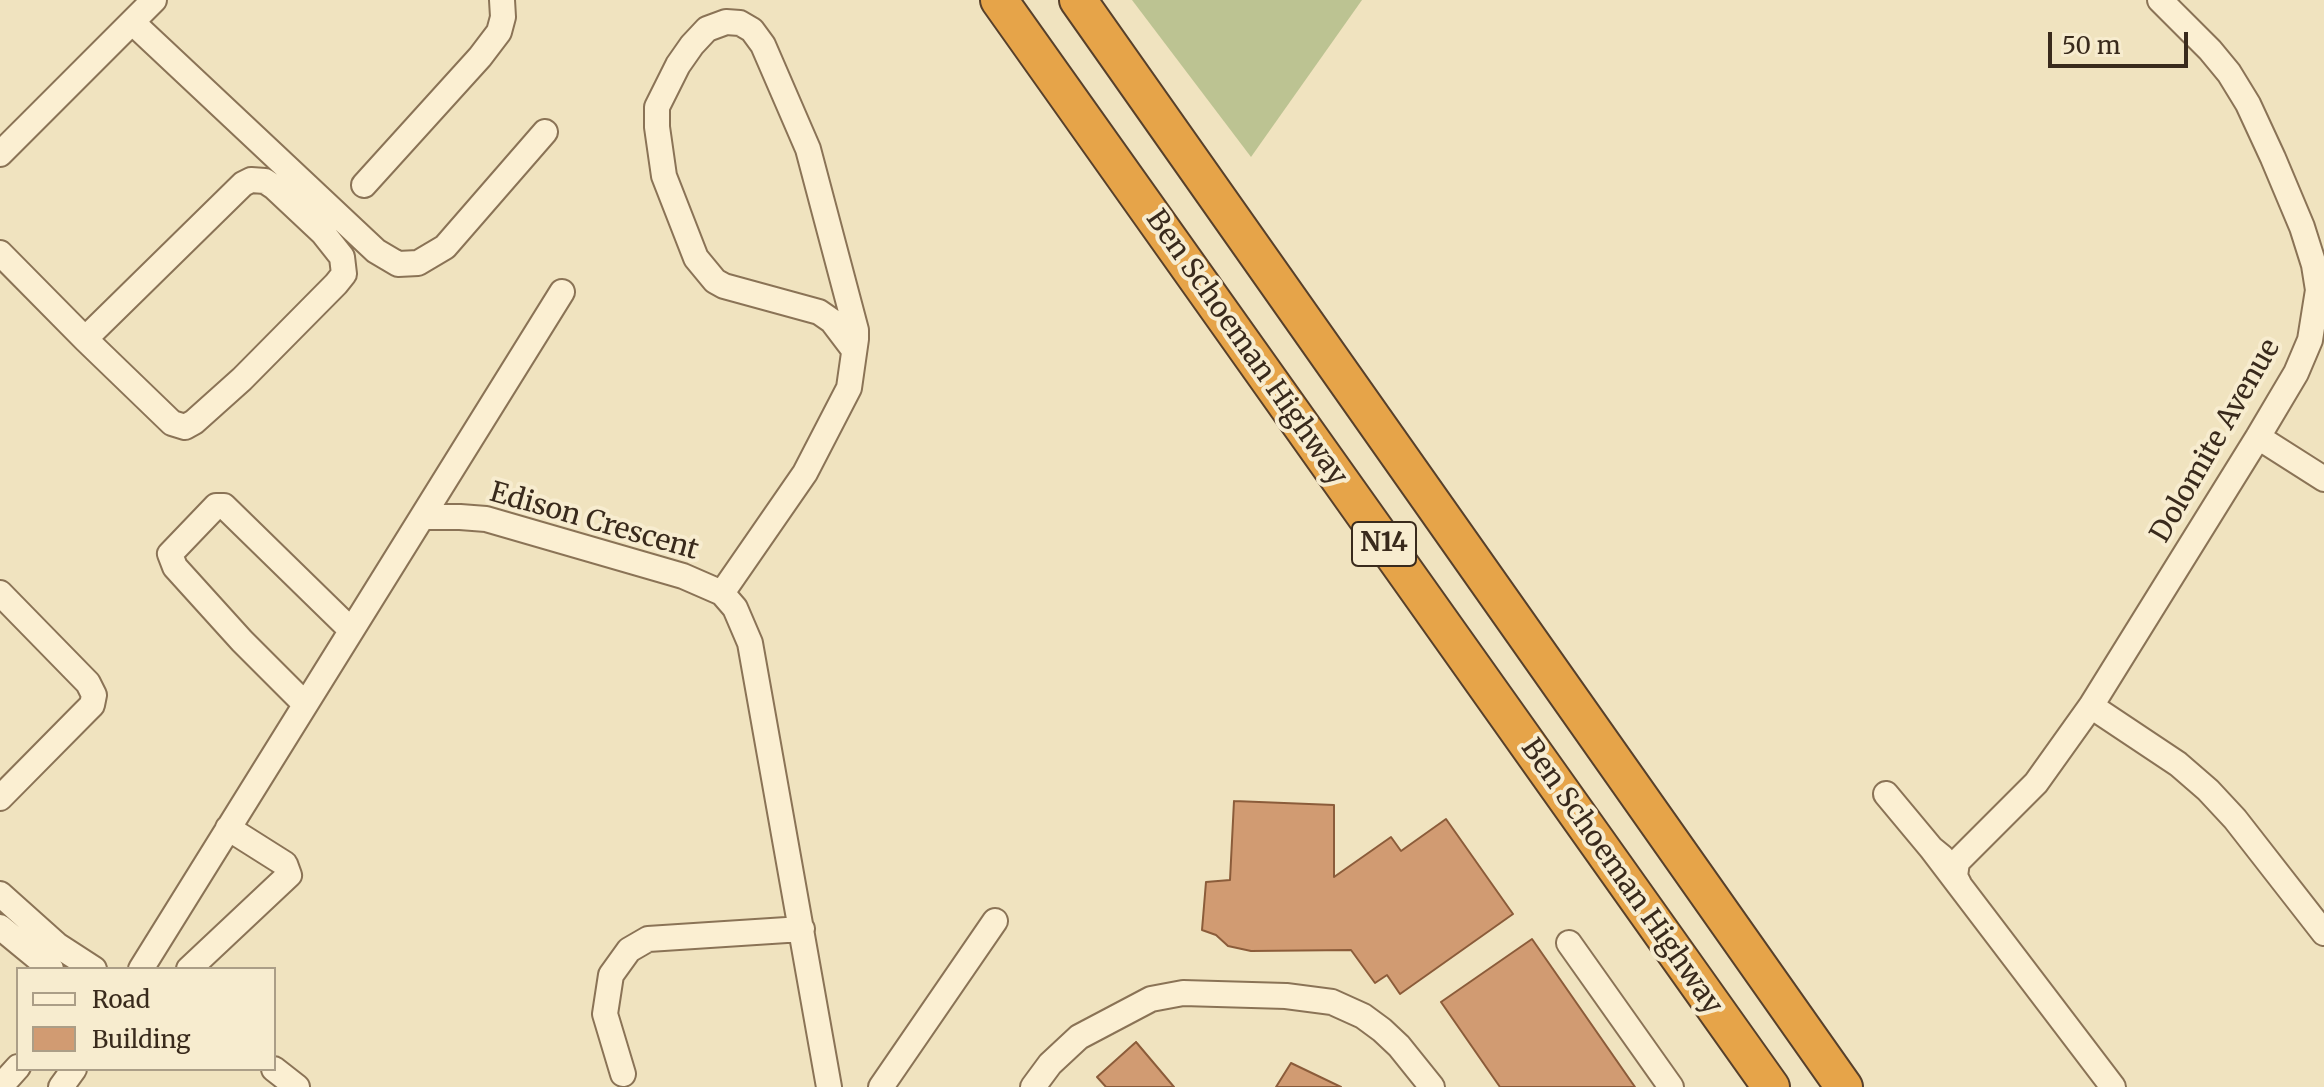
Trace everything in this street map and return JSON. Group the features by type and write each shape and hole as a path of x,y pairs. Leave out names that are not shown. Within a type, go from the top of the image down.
{"highway":[{"name":"Ben Schoeman Highway","path":"999,0 1771,1087"},
{"name":"N14","path":"1078,0 1844,1087"},
{"path":"1700,880 1856,1087"}],"street":[{"path":"0,154 154,0"},
{"path":"364,185 490,45 499,32 503,17 502,0"},
{"name":"Dolomite Avenue","path":"1966,851 2036,783 2091,706 2258,437 2296,373 2310,340 2318,290 2314,265 2291,199 2248,104 2210,50 2160,0"},
{"path":"132,22 365,241 388,260 398,264 418,263 445,247 545,132"},
{"path":"722,593 805,473 849,388 854,350 856,330 808,149 763,45 752,30 740,23 726,22 707,29 678,65 657,107 664,176 696,258 705,272 724,286 819,312 832,321 854,350"},
{"path":"0,253 85,339 172,423 185,427 242,379 336,284 344,274 342,257 323,233 274,187 265,181 251,180 243,184 85,339"},
{"path":"145,967 562,292"},
{"path":"2258,437 2324,479"},
{"path":"305,704 175,567 170,554 216,506 224,506 351,630"},
{"name":"Edison Crescent","path":"423,517 486,519 683,576 722,593 744,624 750,643 829,1087"},
{"path":"0,798 92,705 94,695 88,683 5,608"},
{"path":"2091,706 2178,764 2208,790 2235,819 2324,933"},
{"path":"1886,794 1959,884 2113,1087"},
{"path":"191,967 289,875 285,864 228,828"},
{"path":"1931,848 1943,858 1957,857 1966,851"},
{"path":"1959,884 1954,870 1966,851"},
{"path":"0,894 57,945 91,967"},
{"path":"881,1087 995,921"},
{"path":"0,927 49,967"},
{"path":"623,1074 605,1014 611,975 629,950 648,939 802,929"},
{"path":"1569,943 1671,1087"},
{"path":"1033,1087 1050,1064 1079,1037 1151,999 1183,993 1286,996 1332,1002 1363,1016 1382,1030 1432,1087"},
{"path":"0,1087 16,1069"},
{"path":"276,1071 297,1087"}],"green space":[{"path":"1132,0 1362,0 1251,157"}],"building":[{"path":"1234,801 1334,805 1334,877 1391,837 1401,851 1446,819 1513,914 1400,994 1387,975 1375,983 1351,950 1251,951 1228,946 1216,935 1202,930 1206,882 1230,880"},
{"path":"1532,939 1635,1087 1500,1087 1441,1002"},
{"path":"1136,1042 1174,1087 1106,1087 1097,1077"},
{"path":"1291,1063 1341,1087 1276,1087"}]}
